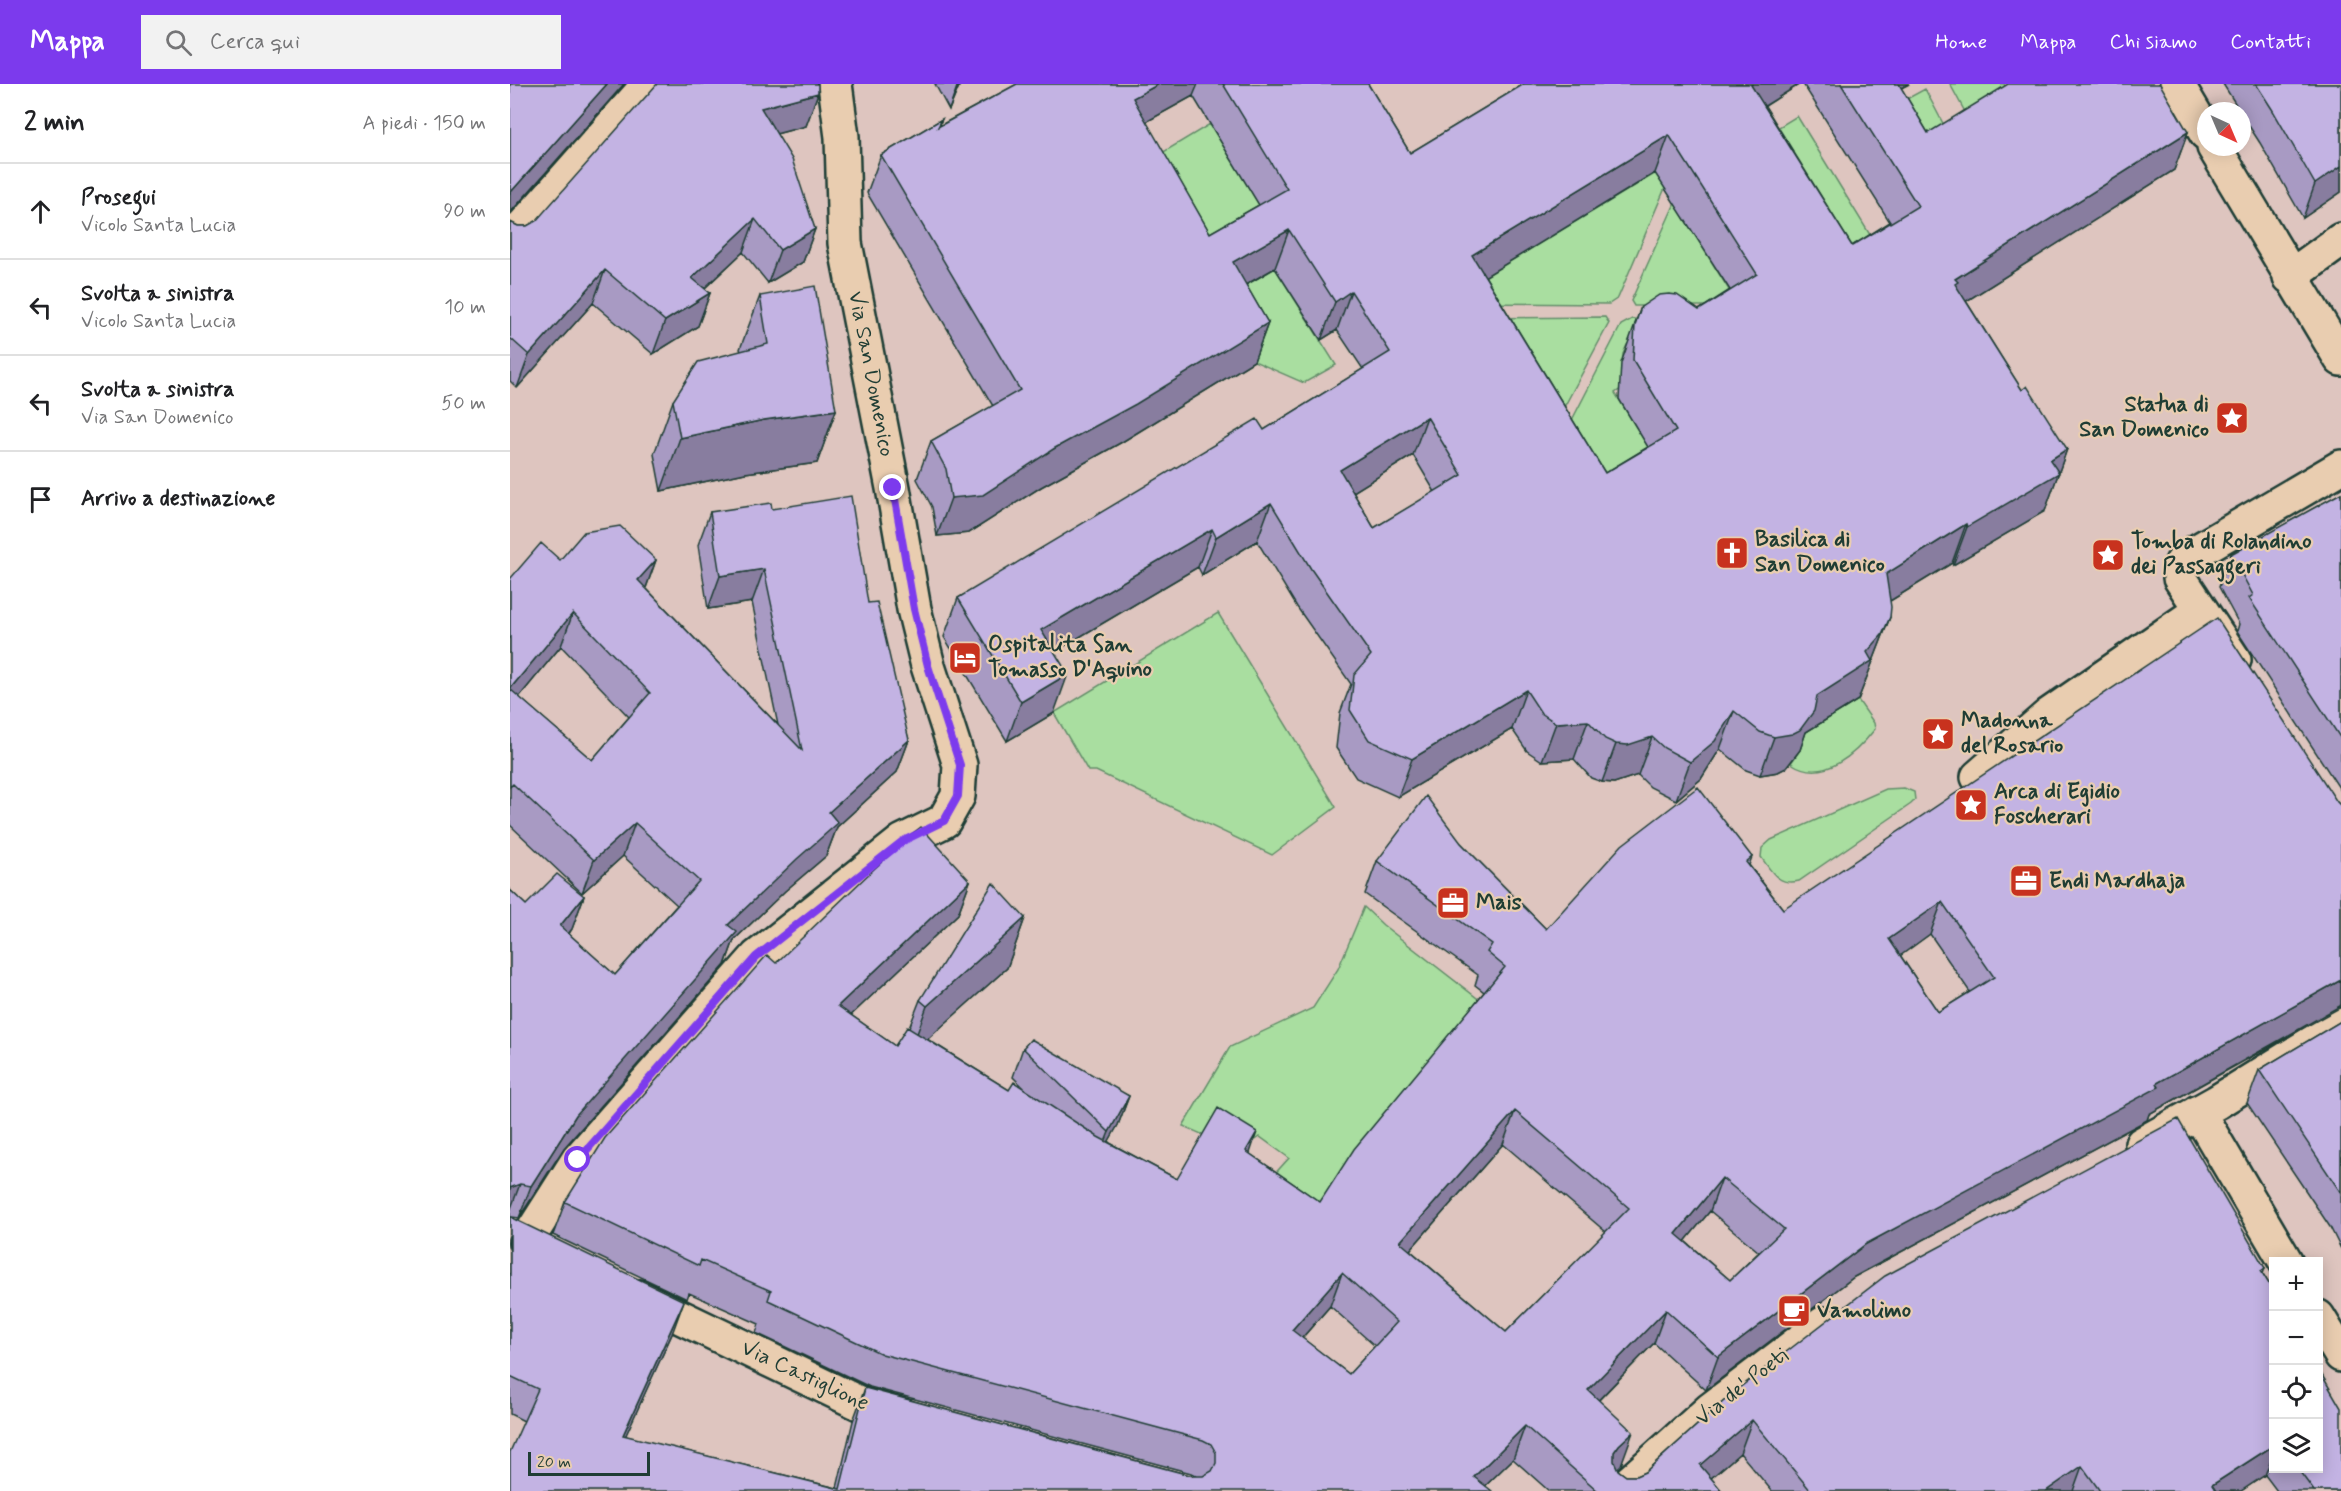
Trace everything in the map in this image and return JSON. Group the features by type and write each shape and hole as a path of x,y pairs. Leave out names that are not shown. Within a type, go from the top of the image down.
{"street":[{"path":"510,241 649,84"},
{"name":"Via San Domenico","path":"518,1238 578,1160 756,957 903,841 944,821 958,796 960,765 928,666 914,609 845,243 842,137 835,84"},
{"path":"2177,84 2197,118"},
{"path":"2219,156 2341,359"},
{"path":"2290,277 2341,240"},
{"path":"2253,689 2180,578 2182,563 2194,553 2341,467"},
{"path":"1978,777 2049,716 2201,610"},
{"path":"2118,1157 2198,1112 2341,1025"},
{"path":"2198,1112 2283,1257"},
{"path":"518,1238 557,1257"},
{"name":"Via Castiglione","path":"609,1283 863,1405 931,1423"},
{"name":"Via de' Poeti","path":"1620,1491 1710,1410 1845,1307"},
{"path":"2323,1324 2341,1355"}],"green space":[{"path":"1950,84 2004,84 2012,100 1971,123"},
{"path":"1925,89 1948,133 1917,152 1890,108"},
{"path":"1797,116 1883,256 1838,284 1751,144"},
{"path":"1210,124 1273,227 1196,271 1137,168"},
{"path":"1656,173 1665,188 1618,298 1609,304 1464,303 1458,293"},
{"path":"1675,203 1739,306 1634,306 1631,301"},
{"path":"1275,268 1336,365 1304,383 1254,361 1219,300"},
{"path":"1605,317 1609,323 1547,439 1473,318"},
{"path":"1632,319 1748,320 1636,337 1627,345 1623,354 1621,372 1628,384 1615,393 1655,458 1591,511 1555,453 1621,325"},
{"path":"1218,613 1336,807 1272,855 1096,771 1088,771 1054,713"},
{"path":"1858,700 1874,723 1875,729 1859,747 1839,763 1827,768 1803,769 1791,763 1800,750 1801,735"},
{"path":"1904,788 1914,792 1915,800 1911,804 1799,881 1781,880 1772,873 1761,857 1762,848 1771,840 1886,789"},
{"path":"1364,907 1383,925 1482,1002 1314,1212 1271,1178 1289,1158 1260,1137 1240,1151 1183,1126 1230,1047 1313,1008 1338,969"}],"building":[{"path":"510,84 607,84 510,193"},
{"path":"657,84 818,84 818,93 761,108 792,159 815,229 780,250 755,219 692,278 710,293 665,321 605,270 529,355 510,338 510,222 518,226 527,226 536,221"},
{"path":"1017,84 1159,84 1133,98 1210,233 1287,189 1223,84 1368,84 1410,153 1524,84 1752,84 1852,246 1918,206 1841,84 1899,84 1928,133 2008,84 2160,84 2188,132 1955,279 1958,282 1955,284 2022,390 2027,386 2067,449 2050,460 2059,473 1967,527 1966,524 1886,574 1891,607 1890,617 1882,635 1867,652 1872,661 1817,696 1814,711 1800,730 1774,737 1760,732 1734,711 1715,741 1690,762 1664,748 1652,737 1628,745 1616,744 1605,739 1588,721 1556,723 1541,713 1526,690 1412,759 1369,740 1350,710 1354,675 1371,655 1311,569 1271,503 1216,537 1212,529 1041,630 1068,674 1021,702 958,598 1257,419 1264,430 1390,352 1351,291 1335,302 1289,230 1233,262 1268,323 1136,404 1055,448 983,495 951,498 946,469 931,441 1020,390 881,155 942,119 938,127","holes":["1669,135 1757,274 1699,310 1677,295 1669,294 1659,295 1641,307 1635,325 1633,360 1676,431 1605,473 1472,255","1427,417 1462,475 1374,528 1340,470"]},
{"path":"2256,84 2341,84 2341,166 2315,184"},
{"path":"815,286 836,410 764,420 680,438 673,401 698,362 768,344 760,296"},
{"path":"2341,493 2341,739 2249,598 2253,595 2231,554"},
{"path":"851,496 868,603 877,602 909,740 829,812 838,823 728,925 737,932 576,1115 531,1186 520,1184 510,1188 510,890 526,905 557,874 584,896 560,926 615,975 699,881 635,823 594,860 513,784 510,787 510,689 510,579 541,543 560,560 584,532 620,526 656,560 638,580 802,750 764,569 720,576 710,512 771,503 772,509","holes":["573,613 650,693 592,760 510,689"]},
{"path":"2217,618 2341,806 2341,980 2157,1083 2159,1087 1866,1244 1718,1357 1666,1310 1588,1390 1633,1432 1614,1452 1614,1461 1618,1470 1626,1476 1636,1476 1645,1472 1734,1392 1885,1276 2178,1119 2265,1268 2261,1271 2269,1284 2269,1448 2212,1485 2216,1491 2100,1491 2082,1466 2046,1491 1811,1491 1752,1420 1700,1465 1722,1491 1598,1491 1525,1426 1474,1477 1492,1491 510,1491 510,1452 538,1389 510,1376 510,1216 684,1301 623,1435 840,1489 865,1388 1193,1476 1203,1476 1212,1471 1216,1463 1216,1453 1211,1444 1203,1440 882,1354 768,1300 771,1291 701,1260 699,1266 565,1202 605,1138 767,955 776,963 901,843 921,827 970,881 838,1006 895,1046 907,1027 1009,1090 1014,1082 1098,1137 1177,1179 1218,1108 1257,1132 1246,1151 1320,1202 1354,1149 1505,967 1487,952 1492,944 1377,861 1426,796 1461,843 1546,929 1622,845 1698,787 1752,857 1746,862 1783,909","holes":["1942,902 1994,977 1938,1012 1889,939","1515,1111 1629,1208 1506,1332 1400,1242","1722,1178 1784,1229 1730,1280 1676,1234","1342,1273 1397,1322 1349,1374 1292,1330"]},
{"path":"993,883 1025,918 927,1006 920,1000"},
{"path":"2341,1021 2341,1193 2259,1070"},
{"path":"1031,1039 1129,1096 1109,1132 1023,1048"},
{"path":"2323,1377 2341,1408 2341,1491 2314,1491 2301,1473 2323,1473"}],"place":[{"name":"Statua di San Domenico","path":"2232,418"},
{"name":"Basilica di San Domenico","path":"1732,553"},
{"name":"Tomba di Rolandino dei Passaggeri","path":"2108,555"},
{"name":"Ospitalita San Tomasso D'Aquino","path":"965,658"},
{"name":"Madonna del Rosario","path":"1938,734"},
{"name":"Arca di Egidio Foscherari","path":"1971,805"},
{"name":"Endi Mardhaja","path":"2026,881"},
{"name":"Mais","path":"1453,903"},
{"name":"Vamolimo","path":"1794,1311"}],"route":[{"path":"578,1160 756,957 903,841 944,821 958,796 960,765 928,666 914,609 893,488"}]}
